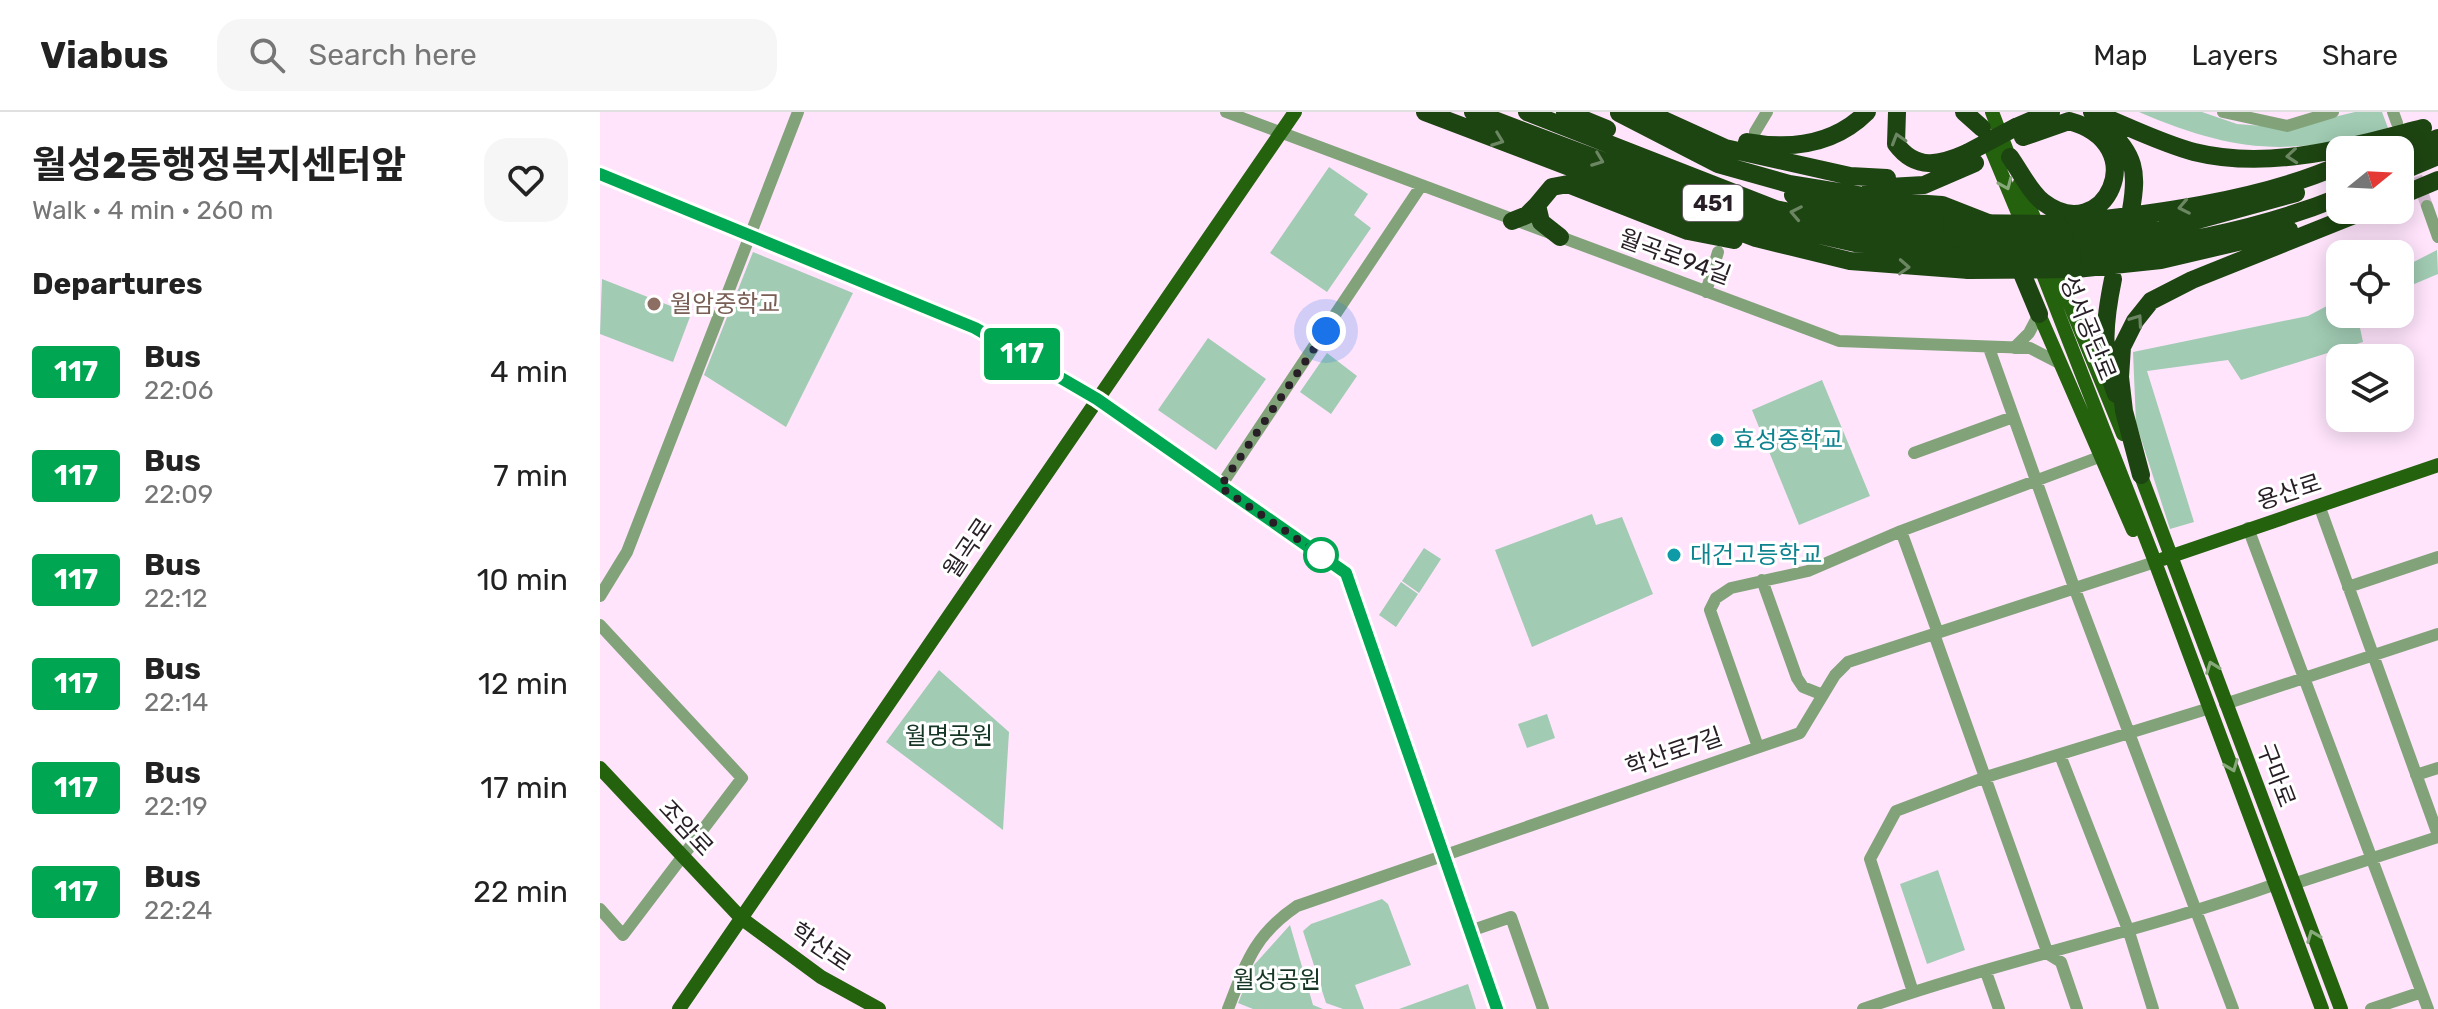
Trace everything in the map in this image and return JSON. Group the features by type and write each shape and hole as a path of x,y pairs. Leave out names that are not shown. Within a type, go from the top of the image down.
{"highway":[{"path":"1425,112 1756,238 1850,261"},
{"name":"451","path":"1473,112 1767,223 1870,245 2162,247 2251,227 2326,202"},
{"name":"451","path":"1527,112 1775,209 1960,246"},
{"path":"1565,112 1714,173 1960,246"},
{"path":"1618,112 1722,156 1884,190 1924,185 2041,119 2064,114 2084,115 2106,127 2123,145 2134,164 2131,210"},
{"path":"1618,112 1718,164 1789,184 1900,202 1942,205 1985,221 2017,261 2039,314"},
{"path":"1646,112 1740,141 1799,146 1839,133 1867,112"},
{"path":"1646,112 1725,148 1850,176 1917,178 1971,158"},
{"path":"1897,112 1896,144 1911,160 1922,164 1971,158"},
{"path":"1964,112 1983,117"},
{"path":"2019,132 2051,112"},
{"path":"2092,112 2194,152 2228,156 2276,158 2326,153 2433,129"},
{"path":"2123,112 2228,156"},
{"path":"2010,157 2042,202 2066,214 2088,212 2107,199 2116,178 2114,159 2108,145 2095,131 2069,121 2019,132"},
{"path":"2413,136 2433,129"},
{"path":"2414,143 2433,129"},
{"path":"2414,166 2438,156"},
{"path":"2068,247 2140,215 2207,202 2326,171"},
{"path":"2414,190 2438,180"},
{"name":"451","path":"2068,247 2161,230 2326,182"},
{"path":"1512,221 1527,215 1552,187 1568,184 1688,231 1850,261 1960,246 2068,247 2161,260 2326,219"},
{"path":"1537,205 1541,222 1560,237"},
{"path":"2124,411 2122,347 2135,321 2151,301 2192,280 2332,224"},
{"path":"2113,279 2104,318 2107,373 2124,411 2141,475"}],"main road":[{"name":"월곡로","path":"679,1009 1295,112"},
{"name":"성서공단로","path":"1983,117 2010,157 2141,475 2171,556"},
{"name":"성서공단로","path":"1983,117 2154,558"},
{"path":"2039,314 2064,365 2137,540 2154,558"},
{"name":"용산로","path":"2154,558 2171,556 2438,465"},
{"name":"구마로","path":"2171,556 2341,1009"},
{"name":"구마로","path":"2154,558 2322,1009"},
{"name":"조암로","path":"600,768 741,918"},
{"name":"학산로","path":"741,918 821,977 879,1009"}],"street":[{"path":"600,596 627,552 798,112"},
{"name":"월곡로94길","path":"1226,112 1839,341 2014,348 2043,352 2064,365"},
{"path":"1755,132 1767,112"},
{"path":"2223,112 2287,126 2318,114 2333,112"},
{"path":"600,174 975,328 1097,399 1346,573 1497,1009"},
{"path":"1220,487 1421,186"},
{"path":"2427,206 2438,237"},
{"path":"1706,292 1718,252"},
{"path":"2014,348 2029,333 2039,314"},
{"path":"1989,348 2128,734 2233,1009"},
{"path":"1914,453 2013,417"},
{"path":"1758,747 1710,610 1716,598 1731,588 1808,571 1901,531 2102,456"},
{"path":"2293,884 2438,836 2319,505"},
{"path":"2248,528 2419,993 2428,1009"},
{"path":"1901,531 2048,954 2061,962 2077,1009"},
{"path":"2348,587 2438,557"},
{"name":"학산로7길","path":"1228,1009 1255,943 1274,922 1297,906 1800,733 1848,662 2154,558"},
{"path":"1762,580 1797,678 1803,687 1823,695"},
{"path":"600,625 742,778 623,935 600,909"},
{"path":"2225,704 2438,634"},
{"path":"1913,992 1870,859 1896,811 1986,777 2210,708"},
{"path":"2060,755 2129,932 2153,1009"},
{"path":"2416,775 2438,768"},
{"path":"1863,1009 2197,912 2276,884"},
{"path":"1470,931 1511,917 1543,1009"},
{"path":"1986,972 1999,1009"},
{"path":"2371,1009 2419,993"}],"green space":[{"path":"2139,112 2202,112 2237,124 2288,128 2355,112 2382,112 2388,128 2360,136 2326,136 2326,143 2291,147 2233,143"},
{"path":"1329,167 1368,194 1354,215 1371,228 1327,292 1270,253"},
{"path":"2437,250 2438,274 2414,284 2414,262"},
{"path":"753,252 853,293 786,427 704,375"},
{"path":"602,279 691,314 673,362 600,334"},
{"path":"2326,306 2326,328 2360,328 2363,342 2326,344 2326,354 2241,380 2228,360 2147,371 2194,522 2170,529 2136,423 2133,352 2308,316"},
{"path":"1208,338 1266,379 1216,450 1158,410"},
{"path":"1327,353 1357,376 1331,414 1300,392"},
{"path":"1822,380 1870,496 1799,525 1752,410"},
{"path":"1592,514 1596,525 1622,517 1653,594 1532,647 1495,550"},
{"path":"1424,548 1441,559 1419,593 1402,581"},
{"path":"1401,582 1418,594 1396,627 1379,615"},
{"name":"월명공원","path":"939,670 1009,732 1003,830 886,742"},
{"path":"1547,714 1555,738 1527,748 1518,724"},
{"path":"1938,870 1965,950 1927,964 1900,884"},
{"path":"1382,899 1388,904 1411,965 1355,985 1364,1009 1343,1009 1326,1003 1303,931 1311,924"},
{"name":"월성공원","path":"1290,925 1313,1005 1323,1009 1253,1009 1238,1003 1254,965"},
{"path":"1468,984 1476,1009 1399,1009"}],"tunnel":[{"path":"2398,126 2427,206"}],"bus line":[{"name":"117","path":"600,174 975,328 1097,399 1346,573 1497,1009"}],"place":[{"name":"월암중학교","path":"654,304"},
{"name":"효성중학교","path":"1717,440"},
{"name":"대건고등학교","path":"1674,555"}],"route":[{"path":"1321,555 1220,487 1326,331"}]}
